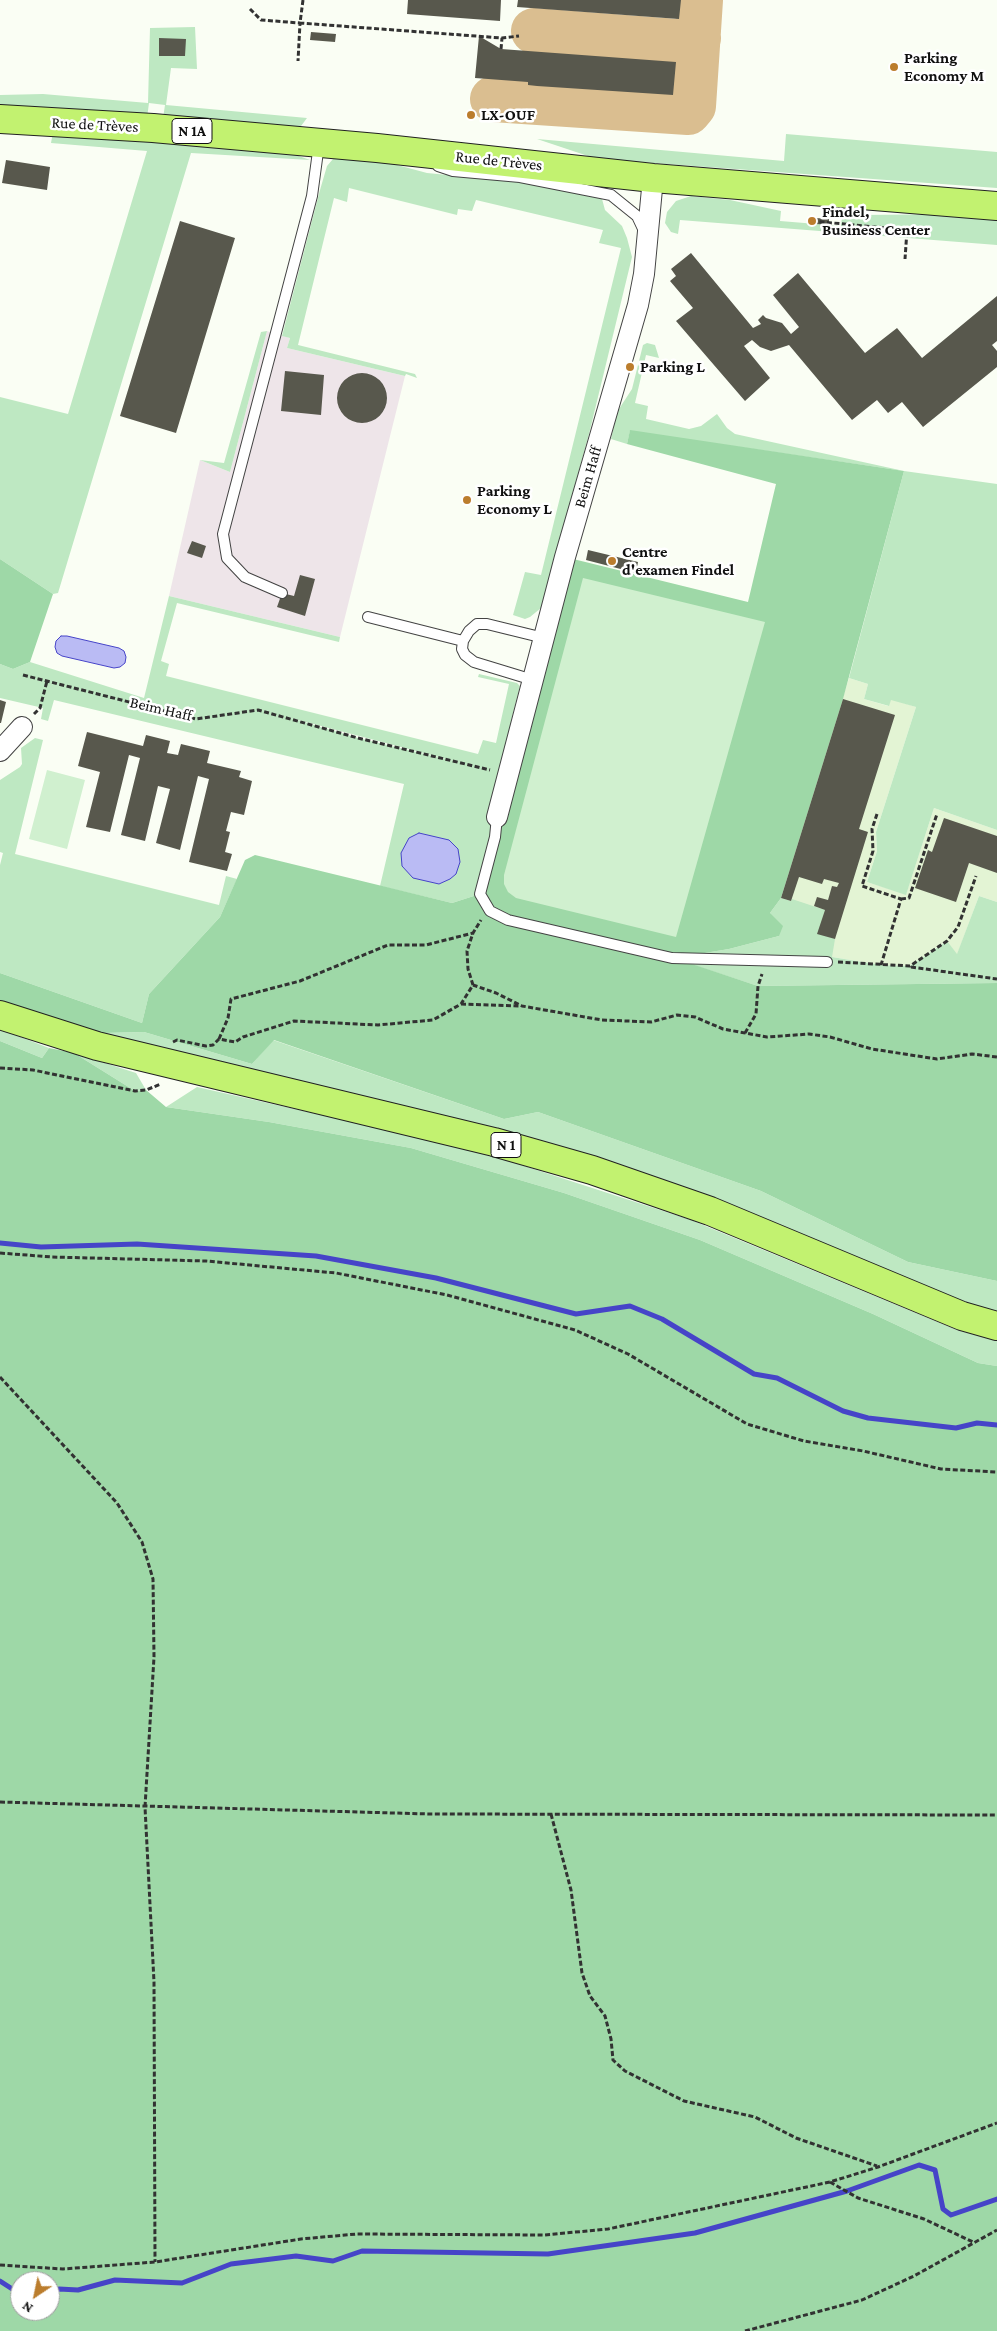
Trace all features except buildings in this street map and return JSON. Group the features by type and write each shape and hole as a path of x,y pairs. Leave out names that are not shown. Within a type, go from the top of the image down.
{"main road":[{"name":"Rue de Trèves","path":"2,119 153,128 377,148 653,178 997,206"},
{"name":"N 1","path":"0,1015 97,1046 494,1142 592,1170 710,1212 962,1316 997,1326"}],"street":[{"name":"Beim Haff","path":"497,817 565,557 638,305 648,239 653,178"},
{"path":"0,751 22,727"}],"lane":[{"path":"282,593 246,577 226,558 223,534 312,196 319,143"},
{"path":"377,148 453,170 520,177 611,195 637,216 648,239"},
{"path":"368,617 463,641"},
{"path":"533,680 474,662 465,655 462,649 463,641 476,624 486,624 544,638"},
{"path":"497,817 495,838 480,894 490,911 508,920 672,958 827,962"}],"path":[{"path":"298,61 303,0"},
{"path":"250,9 261,20 300,24 502,38 518,36"},
{"path":"501,50 502,38"},
{"path":"812,221 907,230 905,259"},
{"name":"Beim Haff","path":"23,675 196,719 258,710 358,738 508,775"},
{"path":"22,727 40,708 47,681"},
{"path":"877,814 872,829 873,851 862,886 901,899 909,898 937,814"},
{"path":"910,966 947,941 958,927 976,876"},
{"path":"880,965 901,899"},
{"path":"473,985 468,969 467,951 473,932 490,911"},
{"path":"0,1068 33,1070 135,1090 146,1090 163,1084 169,1064 168,1045 177,1040 206,1046 213,1044 219,1039 228,1018 231,999 300,980 388,945 426,945 473,932"},
{"path":"745,1033 756,1014 758,986 766,961"},
{"path":"827,962 910,966 997,979"},
{"path":"219,1039 235,1042 243,1037 294,1021 378,1025 433,1020 460,1004 473,985"},
{"path":"473,985 496,992 522,1006"},
{"path":"460,1004 522,1006 602,1020 651,1022 677,1015 695,1017 723,1029 745,1033 767,1036 809,1034 830,1037 872,1049 937,1059 972,1054 997,1057"},
{"path":"0,1253 52,1257 206,1261 336,1273 447,1295 575,1330 628,1354 684,1388 755,1426 804,1441 864,1451 941,1469 997,1472"},
{"path":"0,1377 116,1503 142,1542 152,1579 154,1657 145,1807 154,1982 155,2262"},
{"path":"0,1802 430,1814 997,1815"},
{"path":"551,1814 571,1890 582,1974 590,1996 605,2016 611,2039 613,2060 625,2071 684,2102 755,2117 796,2138 878,2167"},
{"path":"0,2265 63,2269 155,2262 302,2239 357,2234 544,2235 608,2228 830,2182 878,2167 997,2123"},
{"path":"830,2182 858,2198 924,2220 973,2242"},
{"path":"745,2331 862,2300 914,2276 997,2230"}],"shaded area":[{"path":"267,331 290,338 287,348 405,376 340,637 169,596 200,460 230,472"}],"green space":[{"path":"195,27 197,69 171,68 166,105 307,118 298,130 163,118 165,105 149,103 147,118 0,116 0,95 43,94 148,103 150,28"},
{"path":"53,132 285,151 310,160 191,153 58,593 53,594 0,559 0,397 68,414 147,151 51,143"},
{"path":"786,134 997,152 997,188 597,159 537,139 784,161"},
{"path":"344,156 386,162 427,173 520,182 602,199 605,210 622,226 627,238 632,257 589,434 541,608 525,619 513,615 525,572 541,575 621,248 599,243 603,230 476,200 472,211 458,209 457,215 349,188 347,202 334,198 298,345 415,374 417,378 287,348 290,338 282,336 327,166 333,159"},
{"path":"691,196 730,200 781,211 780,221 841,226 842,217 860,215 975,214 997,216 997,245 680,220 678,234 671,232 665,223 667,212 676,201"},
{"path":"267,331 230,472 200,460 224,463 261,332"},
{"path":"647,343 655,345 659,358 646,355 635,403 648,406 646,419 689,429 701,426 717,414 727,428 735,434 904,471 630,431 627,444 611,439 617,412 632,389 643,345"},
{"path":"630,430 904,471 843,699 781,898 770,913 783,926 779,936 729,949 674,958 758,986 997,983 997,1281 908,1262 761,1191 538,1112 504,1119 274,1040 252,1064 144,1032 103,1033 0,1003 0,973 142,1023 149,994 220,917 245,860 255,855 452,903 480,894 565,557 748,602 776,484 627,444"},
{"path":"904,471 997,484 997,830 934,808 906,895 867,882 877,851 876,832 916,707 891,700 889,706 864,699 868,684 849,678"},
{"path":"0,559 53,594 30,662 13,669 0,664"},
{"path":"583,578 765,622 676,937 516,898 508,892 504,884 504,875"},
{"path":"169,596 340,637 339,642 177,603 161,661 169,664 166,676 478,754 483,740 496,743 509,684 478,677 479,674 517,683 520,686 511,721 521,724 480,894 452,903 380,886 404,784 54,700 48,721 41,719 43,708 0,698 0,664 13,669 30,662 144,698","holes":["287,717 458,762 358,738"]},
{"path":"849,678 868,684 864,699 888,706 891,699 916,707 876,832 877,851 867,882 906,894 934,808 997,830 997,902 979,896 957,955 946,941 910,966 881,965 832,957 791,901 781,898"},
{"path":"35,738 43,740 15,854 219,905 226,876 237,879 220,917 149,994 142,1023 0,973 0,865 3,853 0,852 0,780 20,767 22,764 21,748"},
{"path":"47,770 85,780 67,849 29,839"},
{"path":"979,896 997,902 997,983 758,986 672,958 729,949 779,936 770,913 781,898 791,901 792,899 825,910 818,933 835,939 832,957 881,965 910,966 947,941 957,954"},
{"path":"33,1014 103,1033 144,1032 252,1064 273,1040 504,1119 538,1112 761,1191 908,1262 997,1281 997,1313 913,1285 688,1191 98,1035"},
{"path":"0,1029 49,1048 42,1058 0,1041"},
{"path":"0,1041 42,1058 49,1048 74,1053 135,1091 146,1090 166,1107 269,1122 411,1148 564,1193 700,1240 873,1314 978,1363 997,1366 997,2331 0,2331"},
{"path":"74,1053 136,1073 146,1090 135,1091"},
{"path":"197,1087 472,1149 691,1220 957,1330 997,1341 997,1366 978,1363 873,1314 700,1240 564,1193 411,1148 269,1122 166,1107"}],"water":[{"path":"61,636 119,648 124,651 125,663 120,667 114,668 62,656 57,653 55,647 56,641"},
{"path":"419,833 449,840 458,849 460,862 456,874 450,879 439,884 413,878 402,866 401,853 409,838"}],"waterway":[{"path":"0,1243 41,1247 137,1244 316,1256 436,1278 576,1314 630,1306 662,1319 754,1374 777,1378 843,1411 868,1418 956,1428 977,1423 997,1425"},
{"path":"60,2289 78,2290 115,2280 182,2283 231,2264 296,2256 333,2261 362,2251 548,2254 695,2233 847,2191 919,2165 935,2170 943,2209 951,2215 997,2199"},
{"path":"0,2281 10,2288"}],"taxiway":[{"path":"493,99 688,112 693,106 700,0"},
{"path":"534,31 690,43 698,38"}],"place":[{"name":"Parking Economy M","path":"894,67"},
{"name":"LX-OUF","path":"471,115"},
{"name":"Findel, Business Center","path":"812,221"},
{"name":"Parking L","path":"630,367"},
{"name":"Parking Economy L","path":"467,500"},
{"name":"Centre d'examen Findel","path":"612,561"}]}
